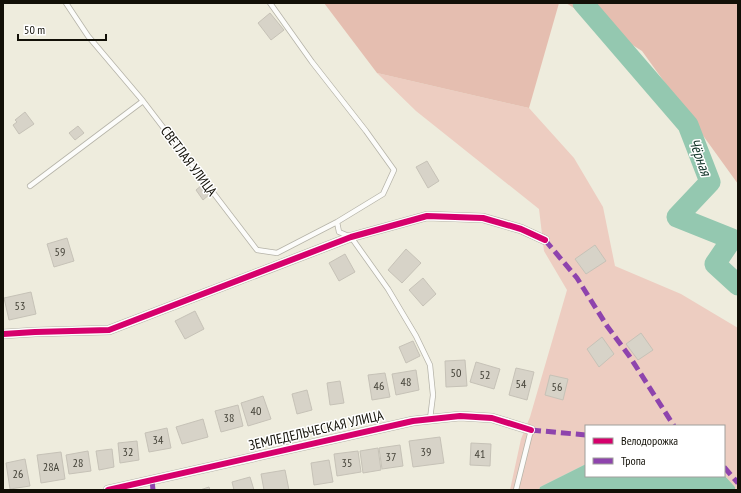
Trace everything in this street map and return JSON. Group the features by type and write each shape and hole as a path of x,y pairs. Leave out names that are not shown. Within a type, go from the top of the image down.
{"street":[{"path":"3,334 109,330 351,237 427,216 483,218 521,229 545,240"},
{"name":"ЗЕМЛЕДЕЛЬЧЕСКАЯ УЛИЦА","path":"108,490 413,421 460,416 492,418 531,430"}],"lane":[{"name":"СВЕТЛАЯ УЛИЦА","path":"66,3 88,36 143,101 257,250 277,253 337,222 383,194 394,170 366,131 312,62 270,3"},
{"path":"30,186 143,101"},
{"path":"337,222 339,232 351,237 388,289 416,336 430,365 433,395 430,419"},
{"path":"516,490 531,430"}],"shaded area":[{"path":"324,3 559,3 529,108 377,73"},
{"path":"566,3 738,3 738,184 642,51"},
{"path":"377,73 529,108 574,158 603,207 615,266 681,294 738,328 738,490 735,490 735,487 725,476 725,425 585,425 585,464 540,487 539,490 510,490 521,439 530,417 567,290 544,251 539,209 416,111"},
{"path":"585,464 585,477 725,476 735,487 735,490 539,490 540,487"}],"building":[{"path":"270,13 284,30 271,40 258,23"},
{"path":"25,112 34,124 19,134 13,125 17,122 15,120"},
{"path":"78,126 84,133 75,140 69,133"},
{"path":"427,161 439,181 428,188 416,167"},
{"path":"203,184 210,194 203,200 196,190"},
{"path":"67,238 74,261 54,267 47,244"},
{"path":"595,245 606,261 586,274 575,259"},
{"path":"406,249 421,263 402,283 388,270"},
{"path":"345,254 355,272 339,281 329,263"},
{"path":"423,278 436,294 423,306 409,290"},
{"path":"31,292 36,314 9,320 4,298"},
{"path":"195,311 204,329 185,339 175,321"},
{"path":"641,333 653,350 638,360 626,344"},
{"path":"602,337 614,354 599,367 587,349"},
{"path":"413,341 420,356 406,363 399,347"},
{"path":"465,360 467,386 446,387 445,361"},
{"path":"476,362 500,369 494,389 470,382"},
{"path":"516,368 534,372 527,400 509,395"},
{"path":"416,370 419,390 396,395 392,374"},
{"path":"385,373 390,397 372,400 368,375"},
{"path":"550,375 568,379 563,400 545,395"},
{"path":"340,381 344,403 330,405 327,383"},
{"path":"307,390 312,410 297,414 292,394"},
{"path":"263,396 271,419 248,426 241,403"},
{"path":"238,405 243,426 221,432 215,411"},
{"path":"203,419 208,437 182,444 176,427"},
{"path":"167,428 171,448 149,452 145,433"},
{"path":"440,437 444,463 413,467 409,441"},
{"path":"137,441 139,460 120,463 118,443"},
{"path":"471,443 491,444 490,466 470,465"},
{"path":"400,445 403,466 382,469 379,448"},
{"path":"378,448 381,470 363,473 360,451"},
{"path":"112,449 114,467 99,470 96,451"},
{"path":"88,451 91,471 69,474 66,455"},
{"path":"358,451 361,472 337,476 334,454"},
{"path":"61,452 65,479 41,483 37,455"},
{"path":"25,459 30,486 10,489 6,463"},
{"path":"329,460 333,482 314,485 311,463"},
{"path":"285,470 289,490 264,490 261,474"},
{"path":"250,477 254,490 234,490 232,482"},
{"path":"209,487 210,490 200,490"}],"waterway":[{"name":"Чёрная","path":"583,3 688,125 710,182 677,217 732,239 715,264 738,285"}],"marked path":[{"path":"545,240 577,278 607,326 630,357 673,425"},
{"path":"531,430 585,435"},
{"path":"725,468 738,483"},
{"path":"152,480 153,490"}],"cycle path":[{"path":"3,334 109,330 351,237 427,216 483,218 521,229 545,240"},
{"path":"108,490 413,421 460,416 492,418 531,430"}]}
